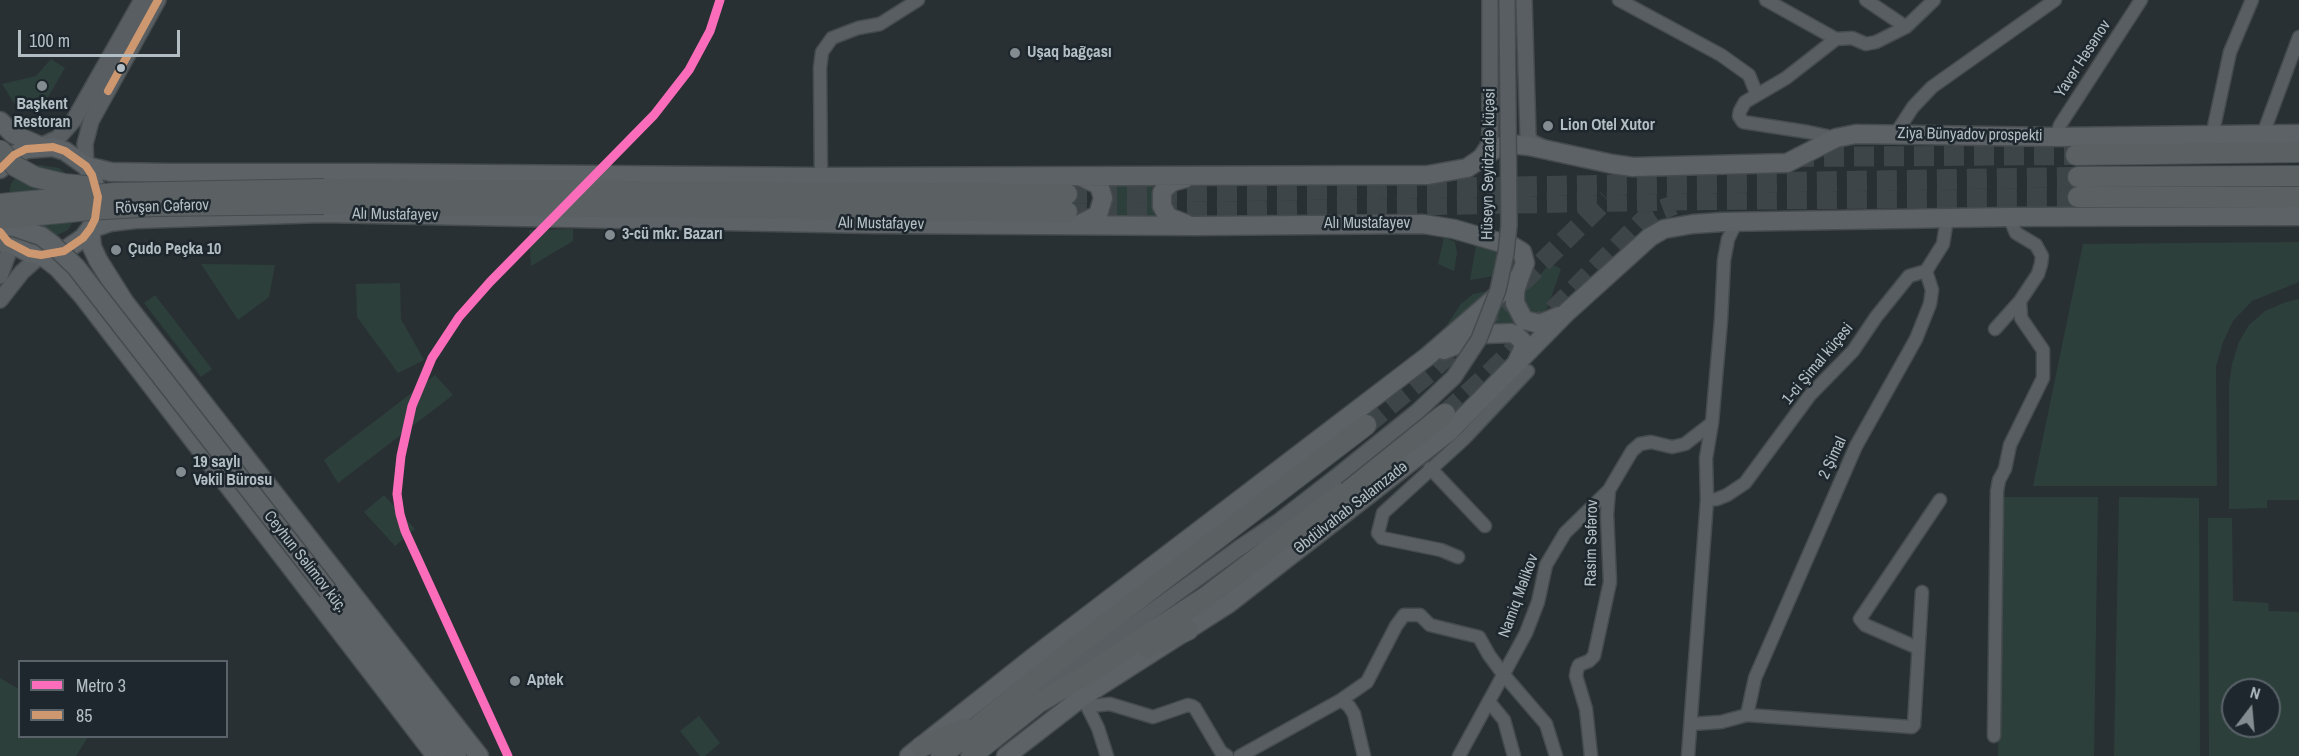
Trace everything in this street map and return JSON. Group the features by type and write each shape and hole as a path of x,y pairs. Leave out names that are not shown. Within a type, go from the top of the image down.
{"main road":[{"path":"0,121 20,138 40,147 65,151 86,166 92,175 98,197 95,219 90,229 83,238 64,251 41,255 29,253 2,235"},
{"name":"Ziya Bünyadov prospekti","path":"1556,152 1612,164 1648,166 1787,163 1836,138 1856,134 2056,137 2299,134"},
{"path":"212,216 193,210 190,205 190,183 376,173 821,177 1428,175 1461,170 1498,147 1510,144 1556,152"},
{"path":"0,169 14,155 26,149 40,147"},
{"path":"0,150 24,172 64,184 207,182"},
{"path":"2076,155 2299,152"},
{"path":"86,166 111,172 207,182"},
{"path":"1071,210 1098,215 1102,207 1103,198 1099,185 1078,175"},
{"path":"2299,176 2078,187 2299,196"},
{"path":"1193,177 1172,182 1162,193 1162,206 1168,217 1176,222 1196,226"},
{"name":"Rövşən Cəfərov","path":"0,204 207,182 324,197"},
{"name":"Rövşən Cəfərov","path":"0,219 154,206 324,197"},
{"name":"Alı Mustafayev","path":"324,197 1071,210 1196,226 1436,225 1522,252 1525,259 1520,276"},
{"name":"Alı Mustafayev","path":"90,229 118,220 323,213 863,224 1071,210"},
{"path":"1736,223 2009,217 2299,216"},
{"name":"Əbdülvahab Salamzadə","path":"1006,756 1228,604 1449,432 1522,368 1568,312 1650,237 1670,228 1693,224 1736,223"},
{"name":"Ceyhun Səlimov küç.","path":"2,235 14,226 41,236 71,262 457,756"},
{"name":"Ceyhun Səlimov küç.","path":"90,229 92,247 98,260 125,303 479,756"},
{"name":"Ceyhun Səlimov küç.","path":"41,255 69,279 436,756"},
{"path":"1520,276 1515,291 1515,303 1524,320 1533,324 1544,323 1568,312"},
{"path":"915,751 1043,649 1428,356 1520,276"},
{"path":"102,321 100,306 114,297 125,303"},
{"path":"1428,356 1469,339 1505,332 1516,335 1523,342 1522,368"},
{"name":"Əbdülvahab Salamzadə","path":"971,756 1038,703 1166,625 1206,597 1445,414"},
{"path":"941,756 992,717 1073,649 1366,425"},
{"path":"1085,702 1166,625"},
{"path":"1084,676 1188,630"},
{"path":"371,672 414,702"},
{"path":"915,751 992,717"}],"street":[{"path":"40,147 58,138 74,120 142,0"},
{"path":"86,166 86,135 158,0"},
{"path":"821,177 820,68 822,52 832,38 858,28 880,24 918,0"},
{"path":"1491,0 1497,11 1506,13 1516,10 1523,0"},
{"path":"1478,161 1490,140 1491,0"},
{"name":"Hüseyn Seyidzadə küçəsi","path":"1278,522 1418,411 1454,377 1479,339 1498,290 1509,225 1507,0"},
{"path":"1523,0 1526,105"},
{"path":"1619,0 1739,67 1749,75 1757,95"},
{"path":"1766,0 1836,39"},
{"path":"1866,0 1906,27"},
{"path":"1836,138 1743,122 1739,116 1740,111 1745,102 1786,78 1836,39 1844,37 1871,44 1906,27 1934,0"},
{"path":"1896,133 1909,112 1932,87 2055,0"},
{"name":"Yavər Həsənov","path":"2056,137 2060,125 2141,0"},
{"path":"2212,136 2230,52 2252,0"},
{"path":"2263,134 2299,37"},
{"path":"1491,86 1521,89 1525,95 1530,140 1556,152"},
{"path":"1995,329 2020,302 2038,274 2042,256 2036,245 2016,233 2009,217"},
{"path":"1926,271 1943,244 1947,219"},
{"path":"1688,756 1707,500 1706,458 1712,423 1724,260 1728,239 1736,223"},
{"path":"0,276 8,254 2,235"},
{"path":"0,300 22,272 41,255"},
{"name":"1-ci Şimal küçesi","path":"1707,500 1727,495 1745,483 1810,395 1853,351 1876,316 1909,276 1926,271"},
{"name":"2 Şimal","path":"1747,715 1755,678 1856,446 1916,339 1931,297 1932,290 1926,271"},
{"path":"1994,736 1997,491 1999,480 2005,469 2010,444 2043,378 2043,350 2021,318 2020,302"},
{"path":"1458,557 1441,550 1382,538 1378,533 1383,513 1464,439 1522,368"},
{"name":"Rasim Səfərov","path":"1591,756 1586,709 1576,670 1579,665 1594,656 1610,582 1607,514 1609,490 1632,451 1640,444 1651,442 1672,447 1685,444 1712,423"},
{"path":"1430,468 1485,526"},
{"name":"Namiq Məlikov","path":"1459,756 1490,703 1526,633 1538,602 1546,565 1564,533 1609,490"},
{"path":"1368,495 1383,513"},
{"path":"1918,648 1864,625 1860,619 1940,500"},
{"path":"992,717 1043,691 1278,522"},
{"path":"1038,703 1143,631 1238,560 1278,522"},
{"path":"1692,724 1721,722 1747,715 1912,727 1923,592"},
{"path":"1240,756 1341,700 1367,681 1396,626 1407,614 1420,615 1430,625 1476,634 1503,674 1546,724 1556,756"},
{"path":"1341,700 1350,706 1354,714 1365,756"},
{"path":"1107,756 1085,702 1110,704 1153,717 1188,705 1192,706 1221,752 1227,756"},
{"path":"1490,703 1504,720 1514,756"}],"green space":[{"path":"51,59 65,68 45,102 16,106 2,84 36,76"},
{"path":"40,165 59,168 73,179 78,214 68,230 51,238 7,202 11,184 16,177 31,167"},
{"path":"1107,182 1153,182 1154,217 1108,218"},
{"path":"573,229 573,241 531,266 529,230"},
{"path":"1444,237 1455,242 1457,253 1454,271 1438,264"},
{"path":"2299,242 2299,282 2252,301 2233,321 2223,342 2216,366 2217,486 2033,486 2083,244"},
{"path":"1476,246 1514,255 1518,259 1511,273 1470,280"},
{"path":"1550,263 1561,269 1547,309 1540,314 1532,312 1526,303 1524,292 1529,282 1539,276"},
{"path":"201,264 275,265 269,297 238,320"},
{"path":"400,283 401,319 424,360 398,373 357,317 356,284"},
{"path":"1488,291 1484,300 1444,334 1444,329 1461,304 1473,294"},
{"path":"1506,294 1507,307 1514,323 1470,329"},
{"path":"155,295 212,369 201,377 144,303"},
{"path":"2299,299 2299,500 2267,500 2267,508 2229,509 2229,386 2232,364 2239,342 2249,325 2265,311"},
{"path":"435,375 453,395 338,483 324,460"},
{"path":"384,495 415,529 395,546 364,512"},
{"path":"2004,497 2098,497 2094,756 1998,756"},
{"path":"2119,497 2199,498 2200,756 2114,756"},
{"path":"2208,518 2232,518 2233,601 2268,603 2269,611 2299,612 2299,756 2209,756"},
{"path":"0,678 18,688 18,738 87,738 76,756 0,756"},
{"path":"699,716 720,743 705,756 700,756 680,731"}],"tunnel":[{"path":"1794,157 2076,155"},
{"path":"1067,194 2078,177"},
{"path":"1067,212 1705,200 2078,197"},
{"path":"1366,425 1430,372 1607,199"},
{"path":"1445,414 1487,376 1645,219 1653,213 1674,205"}],"metro line":[{"name":"3","path":"508,756 405,531 400,514 397,494 401,456 412,406 432,358 459,317 490,282 654,115 689,70 710,31 720,0"}],"transit line":[{"name":"85","path":"108,91 158,0"},
{"name":"85","path":"0,169 14,155 26,149 53,147 65,151 86,166 92,175 98,197 95,219 90,229 83,238 64,251 41,255 29,253 8,242 0,232"}],"place":[{"name":"Uşaq bağçası","path":"1015,53"},
{"name":"Başkent Restoran","path":"42,86"},
{"name":"Lion Otel Xutor","path":"1548,126"},
{"name":"3-cü mkr. Bazarı","path":"610,235"},
{"name":"Çudo Peçka 10","path":"116,250"},
{"name":"19 saylı Vəkil Bürosu","path":"181,472"},
{"name":"Aptek","path":"515,681"}]}
